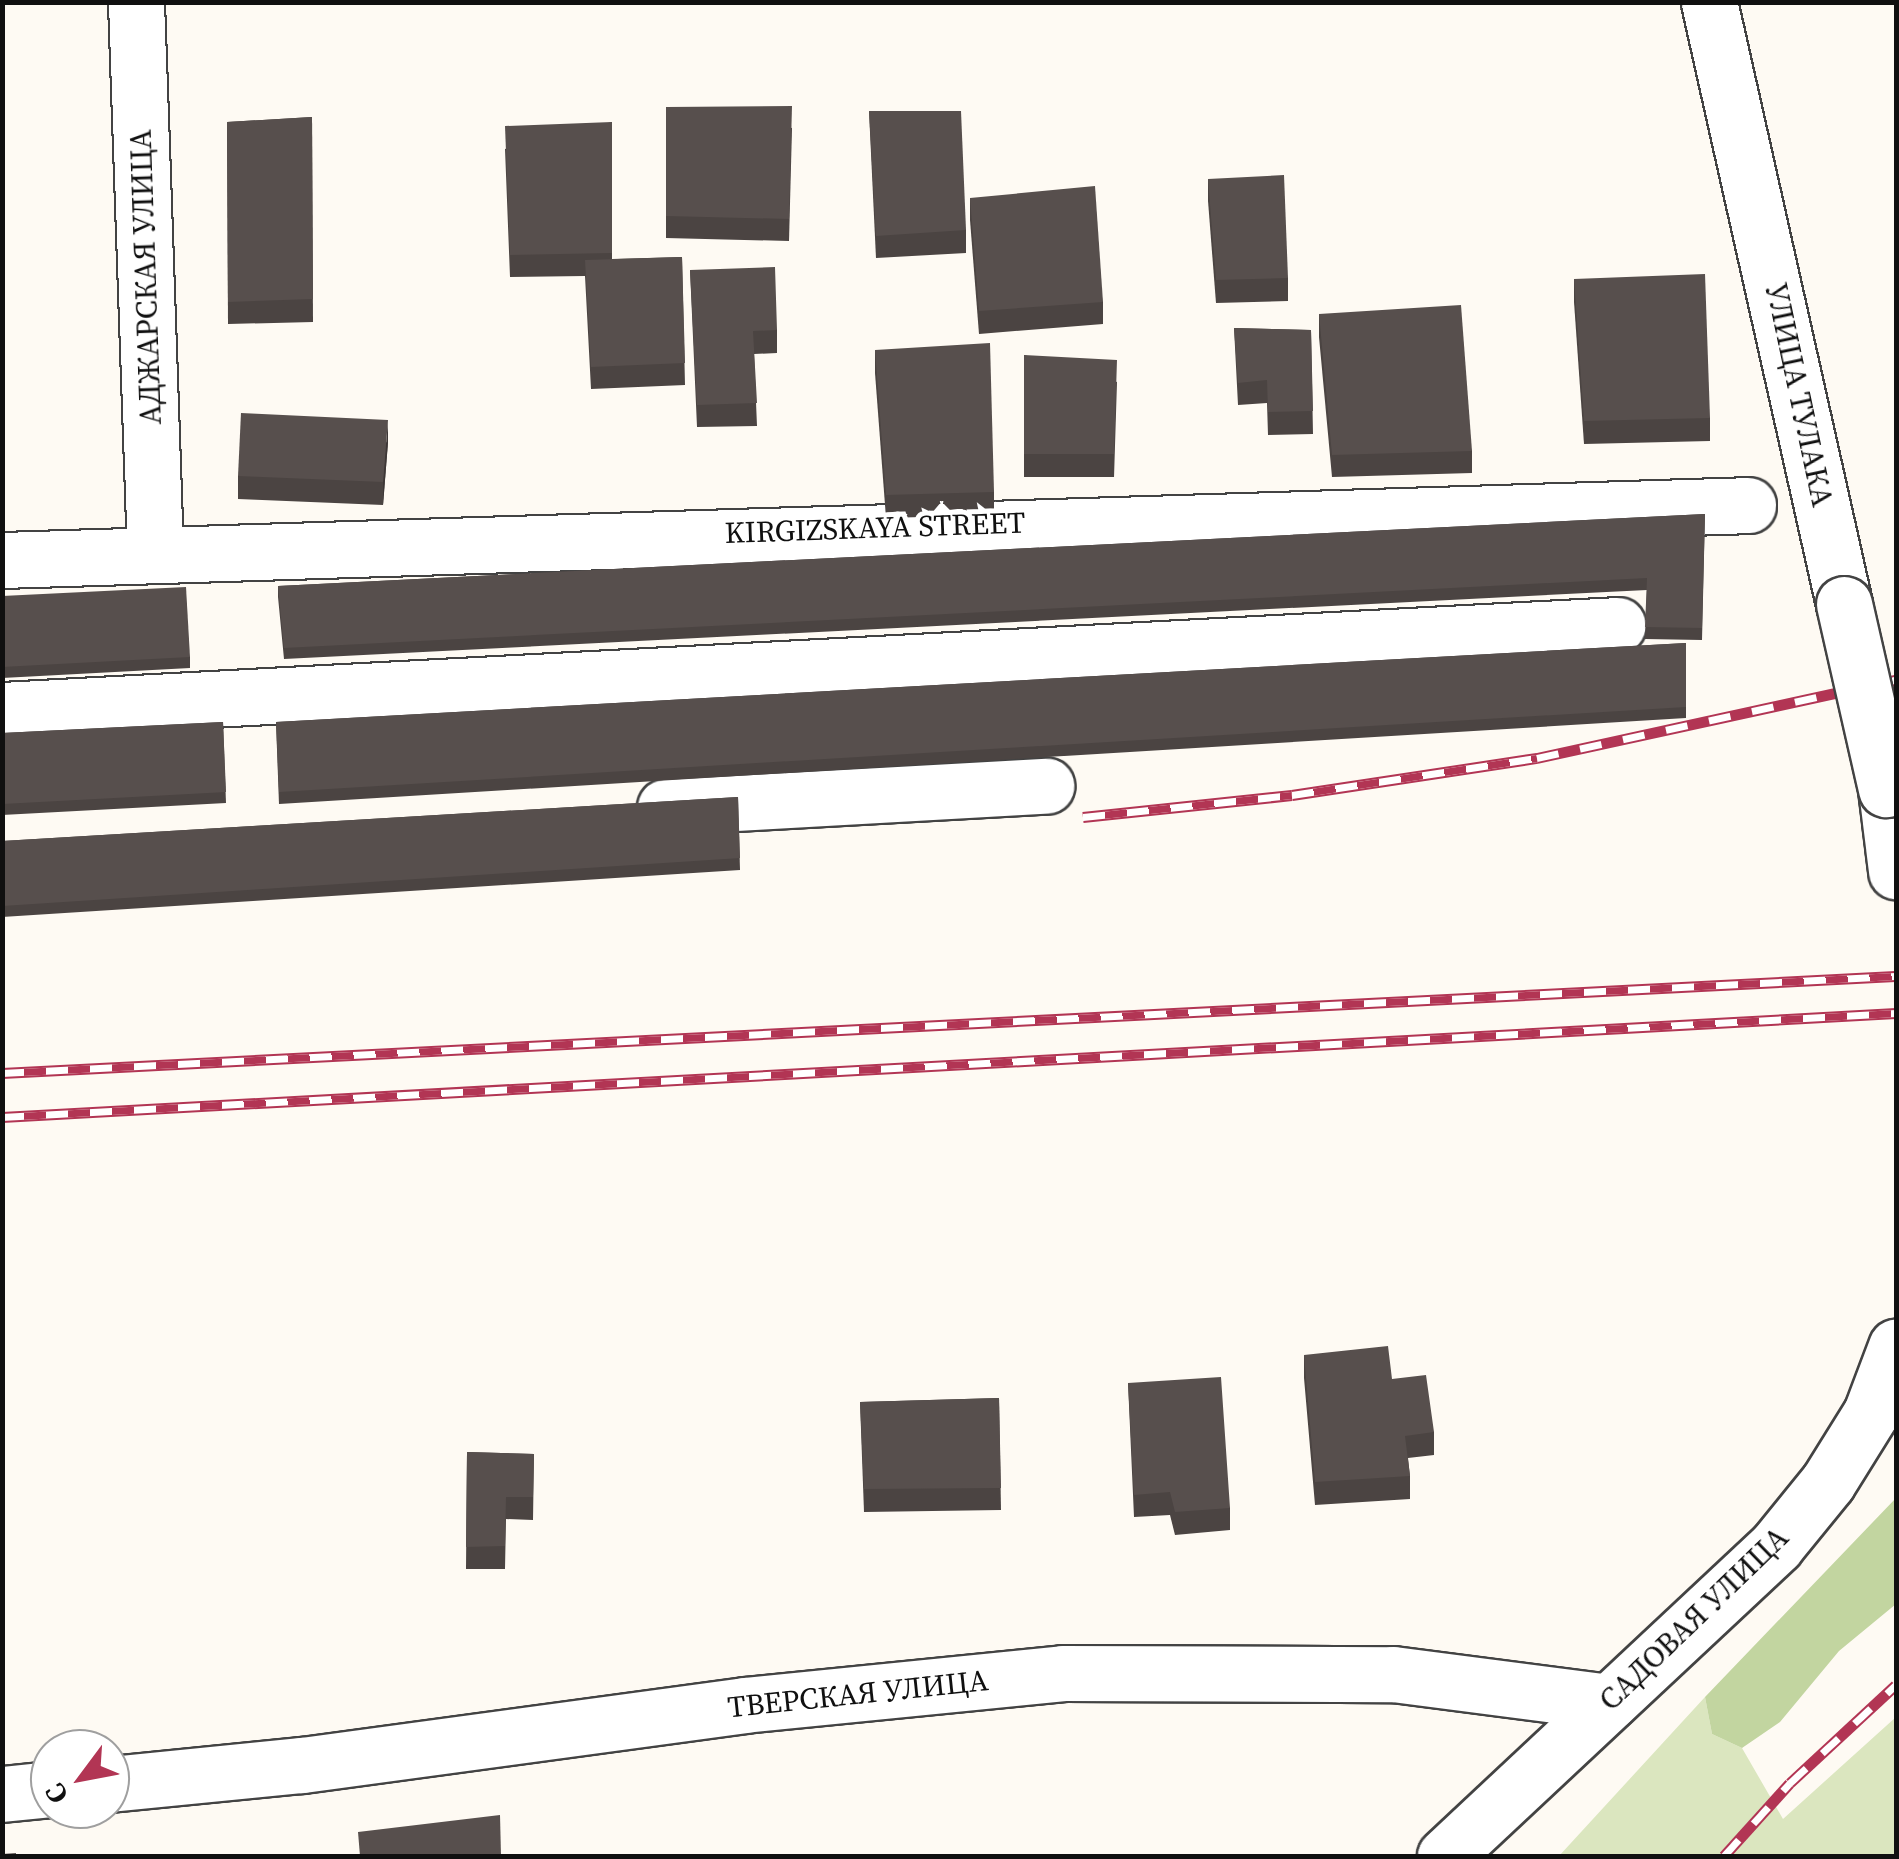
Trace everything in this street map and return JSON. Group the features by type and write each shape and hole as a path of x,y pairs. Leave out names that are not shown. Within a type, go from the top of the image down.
{"street":[{"name":"АДЖАРСКАЯ УЛИЦА","path":"136,2 155,550"},
{"name":"УЛИЦА ТУЛАКА","path":"1708,2 1886,789 1896,871"},
{"name":"KIRGIZSKAYA STREET","path":"2,560 155,550 1748,505"},
{"path":"2,710 1618,626"},
{"path":"613,810 1046,786"},
{"name":"САДОВАЯ УЛИЦА","path":"1445,1856 1776,1546 1818,1495 1872,1414 1896,1347"},
{"name":"ТВЕРСКАЯ УЛИЦА","path":"130,1782 302,1765 744,1705 1064,1673 1392,1674 1609,1702"},
{"path":"2,1794 30,1792"}],"green space":[{"path":"1896,1498 1896,1604 1839,1651 1780,1722 1742,1748 1712,1734 1705,1697"},
{"path":"1705,1697 1712,1734 1742,1748 1783,1819 1896,1717 1896,1856 1559,1856"}],"building":[{"path":"792,106 789,219 666,216 666,107"},
{"path":"869,111 961,111 966,230 876,236"},
{"path":"312,117 313,299 228,302 227,122"},
{"path":"612,122 612,253 510,255 505,126"},
{"path":"1284,175 1288,278 1216,280 1208,179"},
{"path":"1095,186 1103,302 979,311 970,198"},
{"path":"682,257 685,363 591,367 585,260"},
{"path":"775,267 777,330 753,331 757,403 697,405 690,270"},
{"path":"1705,274 1710,418 1584,421 1574,279"},
{"path":"1461,305 1472,451 1332,455 1319,314"},
{"path":"1234,328 1311,330 1313,411 1268,412 1267,380 1238,383"},
{"path":"990,343 994,492 886,495 875,350"},
{"path":"1024,355 1117,360 1114,454 1024,454"},
{"path":"241,413 388,420 383,482 238,476"},
{"path":"1705,514 1702,628 1645,627 1647,578 284,648 278,586"},
{"path":"186,587 190,657 2,667 2,596"},
{"path":"1686,643 1686,707 279,792 276,722"},
{"path":"223,722 226,792 2,804 2,733"},
{"path":"738,797 740,858 2,906 2,841"},
{"path":"1388,1346 1392,1379 1426,1375 1434,1432 1405,1436 1410,1476 1315,1482 1304,1355"},
{"path":"1221,1377 1230,1508 1175,1512 1170,1492 1134,1495 1128,1383"},
{"path":"999,1398 1001,1488 864,1489 860,1402"},
{"path":"467,1452 534,1454 533,1497 506,1497 505,1546 466,1547"},
{"path":"500,1815 501,1856 360,1856 358,1832"}],"railway":[{"path":"1083,817 1292,795 1537,758 1896,680"},
{"path":"2,1073 1896,976"},
{"path":"2,1117 1896,1013"},
{"path":"1724,1856 1790,1783 1896,1685"}]}
